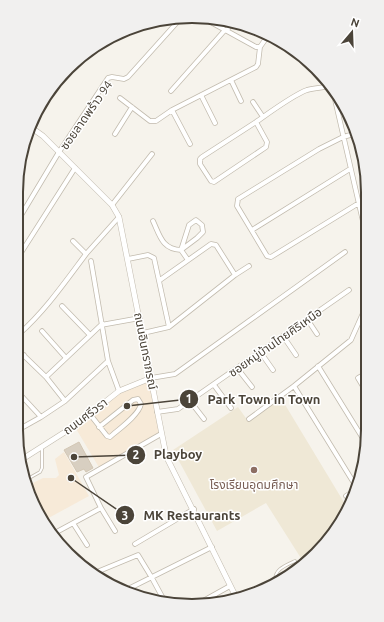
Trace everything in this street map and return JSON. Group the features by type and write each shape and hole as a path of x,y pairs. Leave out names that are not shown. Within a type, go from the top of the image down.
{"street":[{"name":"ซอยลาดพร้าว 94","path":"59,152 108,78 112,77 124,79 128,76 177,23"},
{"path":"214,24 256,48 260,47"},
{"path":"171,91 228,27"},
{"path":"120,98 152,122 257,66 260,47 265,39"},
{"path":"231,80 241,101"},
{"path":"256,122 267,142 266,147 214,182 211,181 200,164 200,159 202,157 299,94 324,87"},
{"path":"201,95 214,123"},
{"path":"253,102 263,117"},
{"path":"336,103 361,211"},
{"path":"115,134 132,107"},
{"path":"172,110 190,144"},
{"name":"ถนนอินทราภรณ์","path":"35,130 43,136 112,205 119,217 143,333 161,434 168,460 194,509 234,594"},
{"path":"351,135 343,137 319,149 238,199 237,206 267,256 271,257 359,202"},
{"path":"23,212 59,152"},
{"path":"112,205 152,154"},
{"path":"23,249 74,168"},
{"path":"252,230 350,169"},
{"path":"23,331 45,308 86,254 119,217"},
{"path":"153,221 163,242 173,250 181,250 203,232 202,225 196,220 189,225 181,250"},
{"path":"73,241 86,254"},
{"path":"160,280 211,244 216,245 235,275"},
{"path":"181,250 188,260"},
{"path":"151,378 174,374 345,252"},
{"path":"128,259 148,255 154,258 169,327"},
{"path":"91,261 108,361 119,391"},
{"path":"143,333 169,327 235,275 249,266"},
{"name":"ซอยหมู่บ้านไทยศิริเหนือ","path":"157,412 178,409 261,353 349,290"},
{"path":"62,306 90,335"},
{"path":"46,377 101,325 140,318"},
{"path":"249,419 294,386 352,340 361,318"},
{"path":"307,320 318,334"},
{"path":"42,331 66,358"},
{"path":"283,336 296,355"},
{"path":"261,353 273,370"},
{"path":"24,355 46,377 65,401"},
{"path":"23,427 65,401 108,361"},
{"path":"318,366 361,435"},
{"path":"238,368 252,387"},
{"name":"ถนนศรีวรา","path":"25,458 76,425 119,391 151,378"},
{"path":"214,385 231,408"},
{"path":"294,386 353,481"},
{"path":"23,398 41,417"},
{"path":"90,413 99,427 107,436 110,437 136,413 142,404 138,399 133,400 99,427"},
{"path":"190,401 204,419"},
{"path":"115,531 100,508 86,479 87,476 161,434"},
{"path":"57,532 100,508"},
{"path":"135,544 194,509"},
{"path":"73,523 87,545"},
{"path":"131,588 212,547"},
{"path":"99,571 138,556 162,597"},
{"path":"207,599 230,586"}],"lane":[{"path":"30,478 40,472 42,468 42,448"},
{"path":"275,577 278,571 295,561"}],"shaded area":[{"path":"151,378 161,431 100,469 75,427 123,386"},
{"name":"โรงเรียนอุดมศึกษา","path":"281,398 345,503 326,533 312,550 301,559 266,503 217,531 173,450 238,407 248,421"},
{"path":"64,452 89,496 48,518 40,505 32,484 43,478 56,478 59,475 55,459"}],"building":[{"path":"79,442 93,468 86,472 84,469 77,472 64,450"}],"place":[{"name":"Park Town in Town","path":"127,406"},
{"name":"Playboy","path":"74,457"},
{"name":"โรงเรียนอุดมศึกษา","path":"254,470"},
{"name":"MK Restaurants","path":"71,478"}]}
